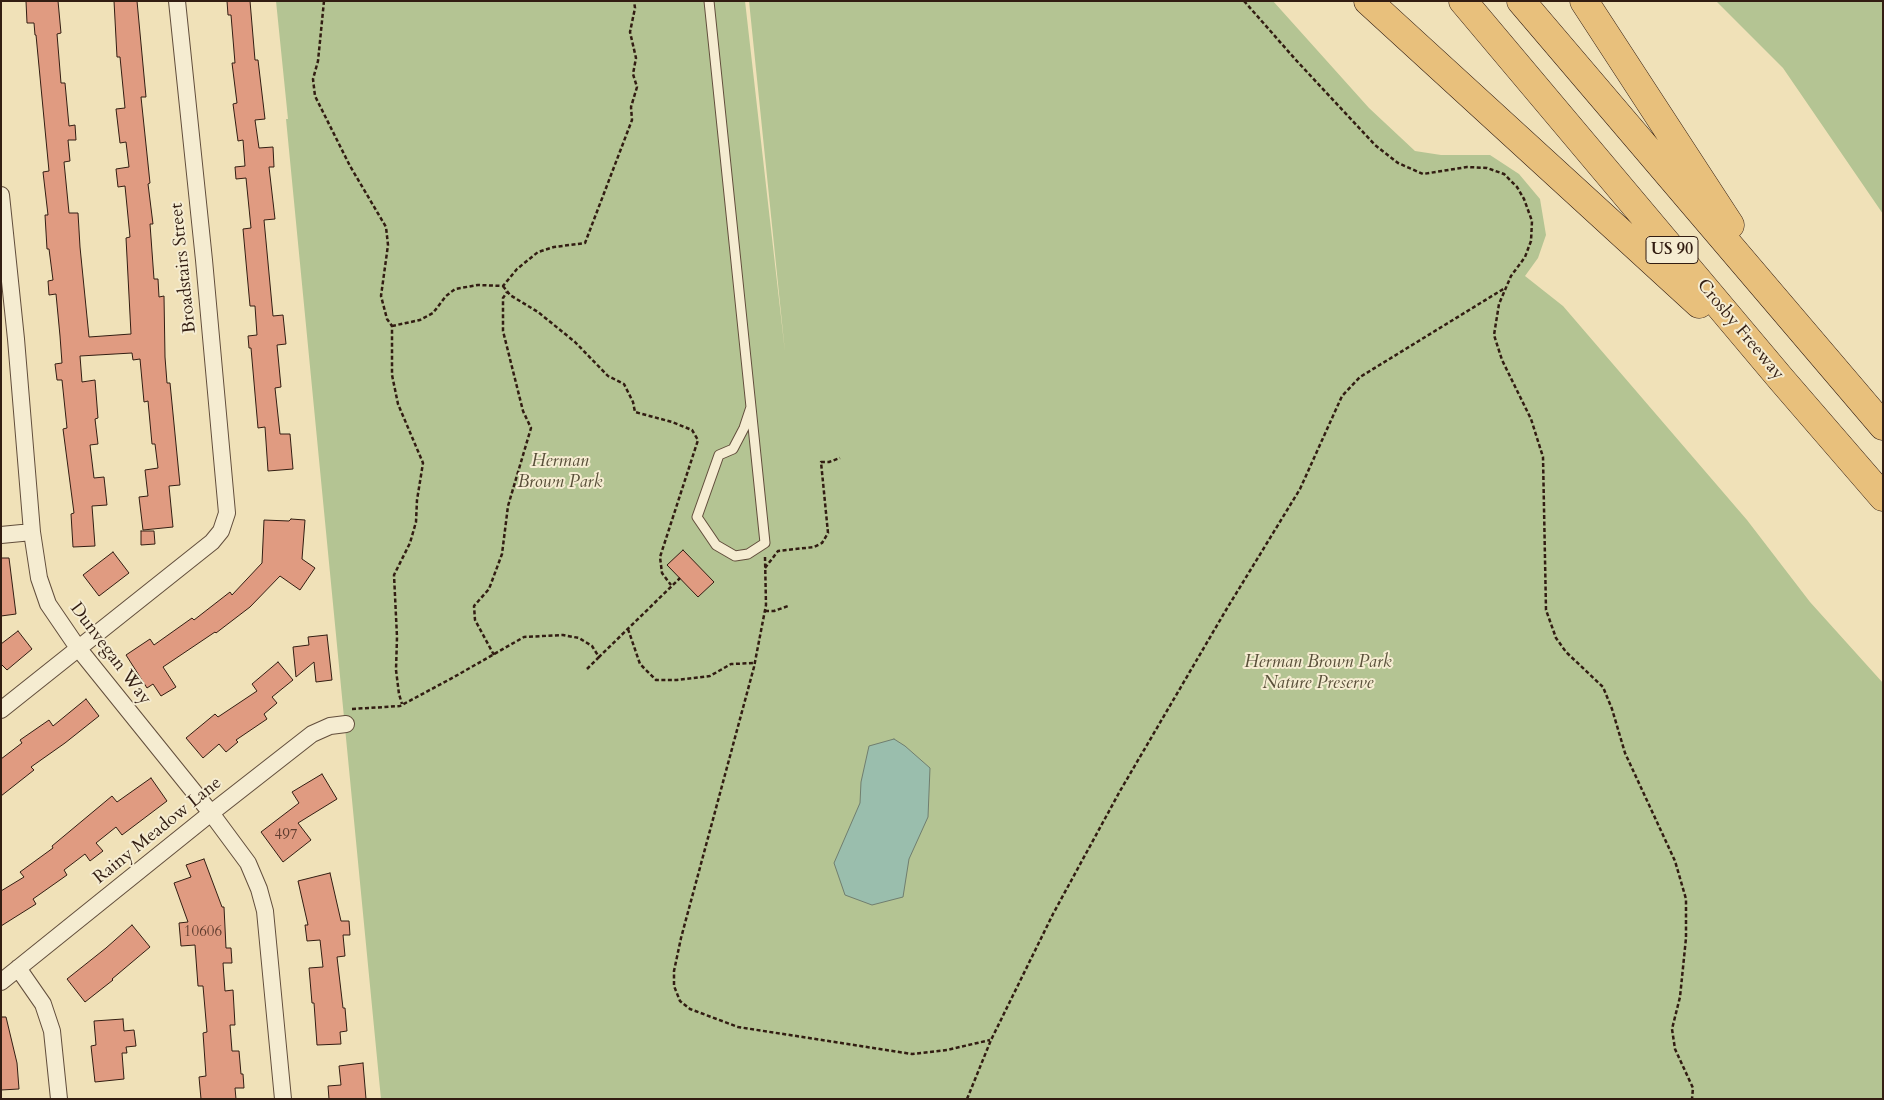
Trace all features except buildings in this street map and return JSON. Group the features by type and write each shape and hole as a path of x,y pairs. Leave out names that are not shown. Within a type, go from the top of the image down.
{"highway":[{"path":"1368,1 1780,379"},
{"name":"Crosby Freeway","path":"1463,1 1780,379 1883,496"},
{"name":"US 90","path":"1521,1 1883,426"},
{"path":"1584,1 1795,324"}],"street":[{"name":"Broadstairs Street","path":"78,648 212,542 221,531 227,513 204,260 177,1"},
{"name":"Dunvegan Way","path":"1,195 8,340 39,578 48,604 78,648 211,813 248,863 259,889 265,911 283,1099"},
{"path":"1,535 32,532"},
{"path":"1,710 78,648"},
{"name":"Rainy Meadow Lane","path":"1,982 312,734 330,726 346,724"},
{"path":"18,968 43,1004 52,1031 59,1099"}],"lane":[{"path":"709,1 751,407 765,543 748,554 735,556 716,545 697,517 719,455 733,449 744,428 751,407"}],"path":[{"path":"324,1 318,61 313,79 315,96 350,166 386,227 388,245 381,296 387,319 392,326 392,376 398,404 422,462 416,522 410,543 394,575 397,637 396,670 402,704"},
{"path":"503,286 517,269 538,252 554,247 585,243 632,120 631,107 637,87 633,74 636,58 630,32 635,8 634,1"},
{"path":"1244,1 1375,145 1398,163 1424,174 1467,168 1487,168 1504,174 1524,199 1532,221 1532,241 1499,304 1494,335 1502,360 1530,419 1543,457 1546,610 1556,638 1566,652 1603,686 1625,753 1675,861 1686,899 1686,938 1680,997 1672,1028 1675,1049 1693,1088 1692,1099"},
{"path":"392,326 420,320 433,313 446,296 455,289 478,285 503,286"},
{"path":"503,286 510,296 538,312 575,342 608,376 624,384 633,402 635,412 672,422 692,430 698,440 660,557 662,573 671,585"},
{"path":"967,1099 991,1040 1053,914 1120,791 1226,610 1300,489 1342,396 1360,377 1507,287"},
{"path":"494,655 474,620 474,606 489,589 502,554 508,506 531,428 524,411 503,331 503,298 507,292"},
{"path":"765,568 778,551 814,547 822,543 828,533 821,462 829,462 840,458"},
{"path":"765,543 765,611 755,663 676,962 674,986 680,1002 690,1010 738,1027 912,1054 947,1050 991,1040"},
{"path":"587,669 680,578"},
{"path":"765,611 774,611 788,606"},
{"path":"628,629 640,664 656,680 710,676 731,664 755,663"},
{"path":"346,724 343,709 402,704 524,637 563,635 579,638 592,646 600,657"}],"green space":[{"name":"Herman Brown Park Nature Preserve","path":"276,1 745,1 785,352 749,1 1273,1 1369,108 1415,151 1441,155 1490,155 1519,174 1540,199 1546,235 1538,258 1525,276 1563,306 1747,520 1810,602 1883,683 1883,1099 381,1099"},
{"path":"1716,1 1883,1 1883,214 1783,68"}],"shaded area":[{"path":"894,739 930,768 928,817 909,859 903,897 872,905 845,895 834,863 860,803 861,782 869,746"}],"park label":[{"name":"Herman Brown Park","path":"560,472"}]}
